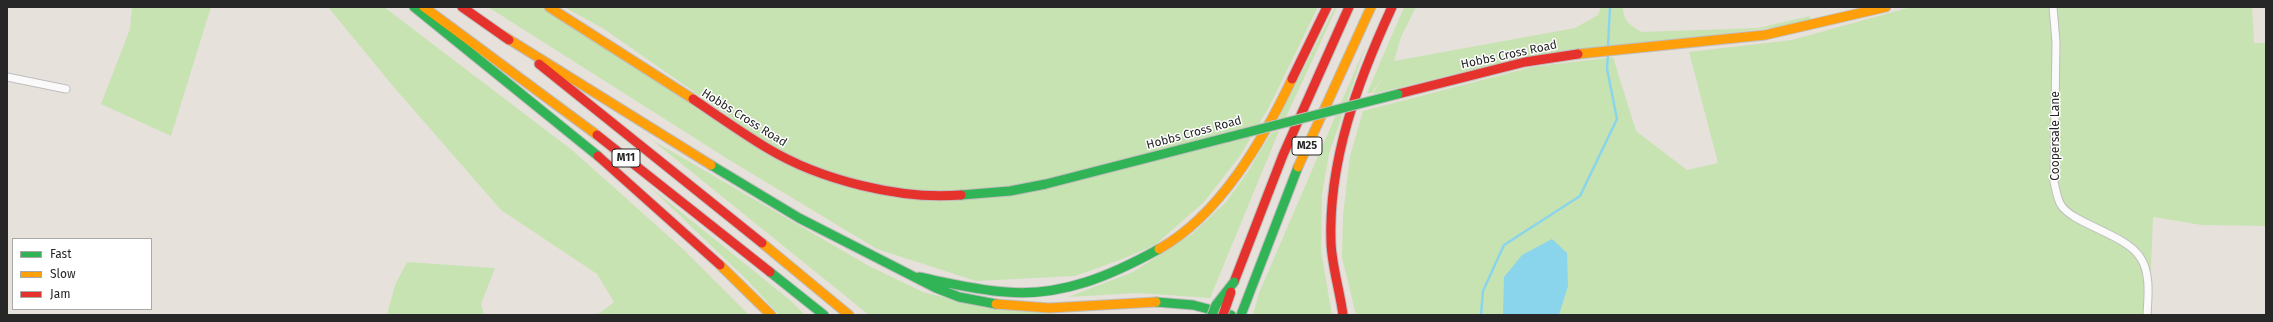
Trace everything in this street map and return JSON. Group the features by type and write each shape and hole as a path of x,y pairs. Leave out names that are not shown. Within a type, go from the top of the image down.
{"main road":[{"path":"414,7 616,170 691,236 771,315"},
{"name":"M11","path":"424,7 489,53 695,211 824,315"},
{"name":"M11","path":"462,7 502,35 707,196 849,315"},
{"name":"Hobbs Cross Road","path":"549,7 621,52 768,149 825,175 890,191 947,196 1003,193 1046,184 1518,63 1608,50 1765,35 1886,7"},
{"path":"915,277 988,291 1043,291 1076,285 1109,275 1140,261 1164,246 1187,230 1211,207 1246,163 1274,115 1327,7"},
{"name":"M25","path":"1223,315 1234,282 1283,155 1349,7"},
{"name":"M25","path":"1241,315 1305,151 1371,7"},
{"path":"1343,312 1331,245 1331,218 1335,180 1353,108 1372,52 1392,7"},
{"path":"502,35 567,72 662,135 775,204 869,256 915,277 935,290 960,297 1006,306 1039,308 1167,302 1206,307 1231,315"},
{"path":"1212,315 1216,305 1234,282"}],"street":[{"name":"Coopersale Lane","path":"2053,7 2056,42 2054,182 2059,201 2067,212 2129,246 2141,258 2147,274 2147,315"},
{"path":"7,77 66,89"}],"green space":[{"path":"132,7 211,7 171,136 101,104 130,29"},
{"path":"328,7 384,7 572,150 684,250 749,315 590,315 600,313 614,302 597,274 501,210 392,85"},
{"path":"488,7 544,7 652,77 733,119 604,29 564,7 1318,7 1269,107 1240,156 1204,202 1155,245 1120,260 1075,276 976,281 877,249 731,161"},
{"path":"1335,7 1337,7 1286,117 1278,119"},
{"path":"1404,7 1416,7 1401,37 1394,61 1575,28 1598,15 1601,7 1623,7 1624,16 1628,22 1642,32 1758,28 1810,16 1812,23 1521,58 1373,94 1382,78 1372,93 1367,93"},
{"path":"1911,7 2252,7 2254,43 2266,43 2266,226 2202,225 2153,217 2149,315 1356,315 1342,257 1343,216 1350,156 1363,111 1532,67 1613,57 1636,131 1687,170 1718,163 1689,52 1792,40"},
{"path":"1366,45 1329,154 1322,194 1321,251 1332,315 1253,315 1259,293"},
{"path":"1279,131 1210,298 1138,293 1068,297 1133,272 1192,234 1226,202 1247,173 1271,133"},
{"path":"652,140 869,266 923,292 986,308 1068,315 869,315"},
{"path":"650,187 791,301 805,315 779,315 748,281"},
{"path":"407,262 495,268 481,304 484,315 387,315 395,285"}],"water":[{"path":"1552,239 1567,253 1568,286 1559,315 1503,315 1504,277 1522,255"}],"waterway":[{"path":"1608,47 1610,7"},
{"path":"1481,315 1483,291 1504,245 1580,196 1617,119 1607,69 1608,54"}],"traffic: fast":[{"path":"414,7 598,156"},
{"path":"1229,137 1398,94"},
{"path":"961,195 1010,191 1046,184 1229,137"},
{"path":"711,165 799,218 936,288 959,297 996,304"},
{"path":"1241,315 1298,167"},
{"path":"919,277 984,290 1027,293 1047,291 1086,282 1105,275 1141,259 1159,249"},
{"path":"770,272 824,315"},
{"path":"1212,315 1216,305 1234,282"},
{"path":"1156,302 1193,305 1231,315"}],"traffic: slow":[{"path":"424,7 597,135"},
{"path":"549,7 693,99"},
{"path":"1298,167 1371,7"},
{"path":"1578,54 1765,35 1886,7"},
{"path":"502,35 711,165"},
{"path":"1159,249 1181,234 1201,217 1238,174 1268,127 1292,79"},
{"path":"762,243 849,315"},
{"path":"720,265 771,315"},
{"path":"996,304 1049,308 1156,302"}],"traffic: jam":[{"path":"462,7 509,40"},
{"path":"1292,79 1327,7"},
{"path":"1234,282 1283,155 1349,7"},
{"path":"1343,315 1331,243 1331,212 1334,182 1340,151 1357,92 1379,35 1392,7"},
{"path":"1398,94 1525,62 1578,54"},
{"path":"539,64 762,243"},
{"path":"693,99 767,148 811,170 887,191 937,196 961,195"},
{"path":"597,135 770,272"},
{"path":"598,156 720,265"},
{"path":"1223,315 1231,292"}]}
